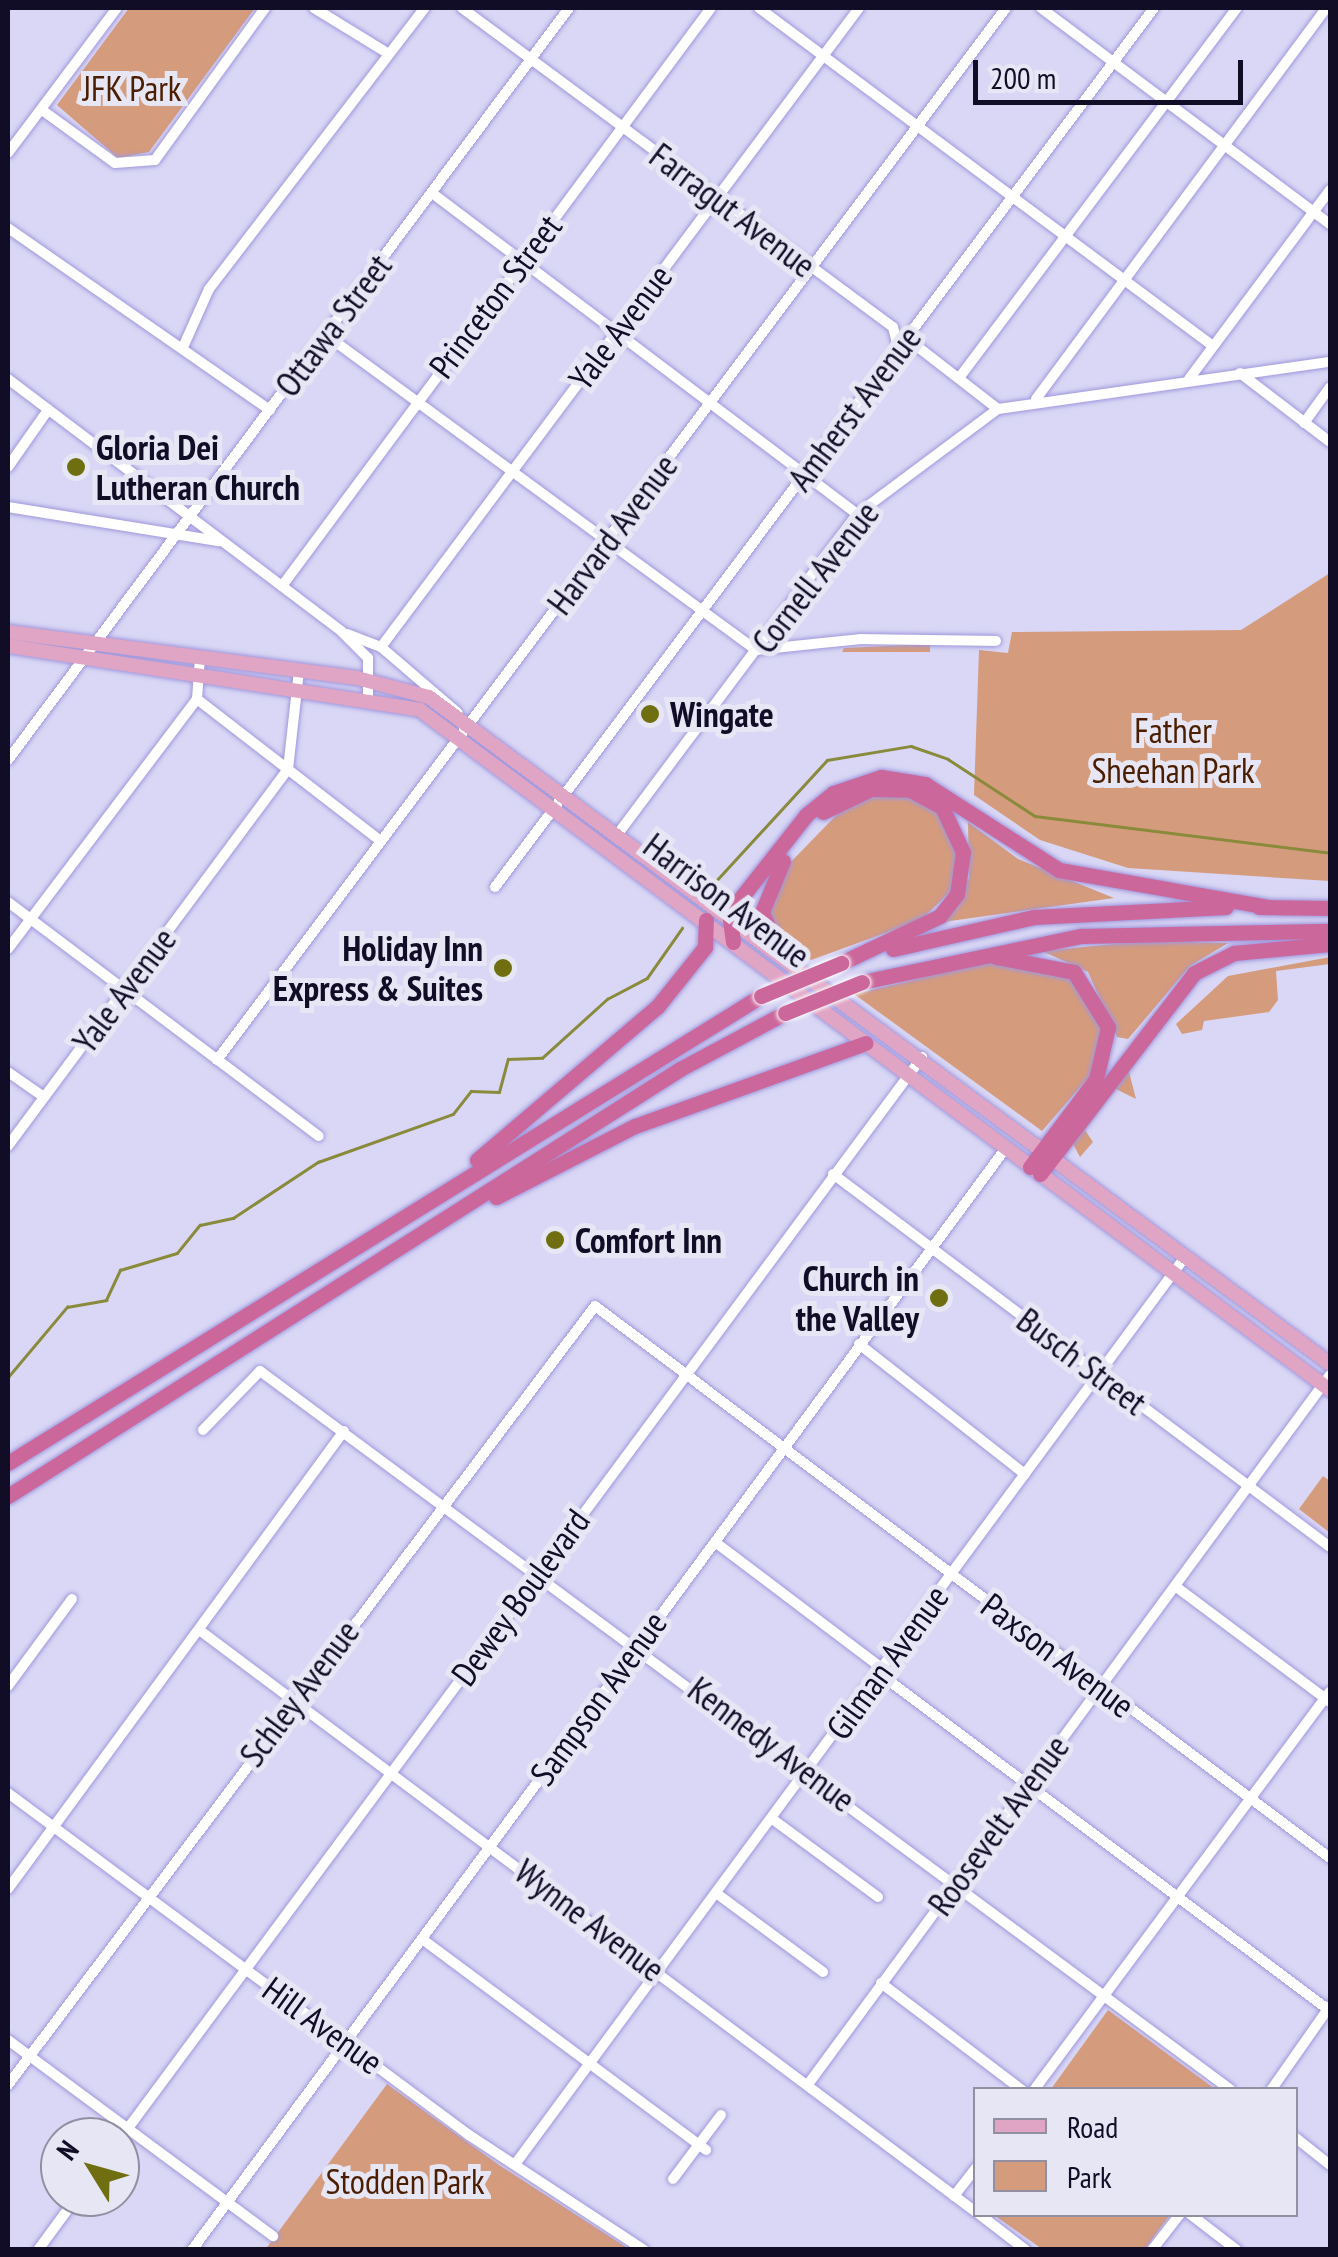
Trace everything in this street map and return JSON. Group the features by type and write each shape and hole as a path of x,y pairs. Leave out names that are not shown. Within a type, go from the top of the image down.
{"highway":[{"path":"733,942 729,913 820,802 881,777 925,784 1006,844 1082,878 1268,908"},
{"path":"8,1463 351,1254 761,996 920,928 956,894 962,842 922,793 871,789 816,819 764,896 778,947"},
{"path":"841,964 1034,917 1330,908"},
{"path":"351,1254 613,1048 682,978 708,940 706,920"},
{"path":"8,1496 438,1224 784,1013 862,982 962,957 1081,936 1330,931"},
{"path":"1035,1170 1194,972 1234,952 1330,944"},
{"path":"962,957 1057,964 1085,982 1105,1014 1102,1068 1048,1154"},
{"path":"438,1224 636,1126 866,1043"}],"main road":[{"name":"Harrison Avenue","path":"8,632 298,678 369,680 410,688 469,724 558,802 866,1043 1173,1273 1328,1383"},
{"name":"Harrison Avenue","path":"8,646 87,657 199,664"},
{"name":"Harrison Avenue","path":"298,678 403,702 558,802 617,835 778,947 1330,1364"}],"street":[{"path":"8,153 117,8"},
{"path":"42,110 115,163 155,160 264,8"},
{"path":"314,8 384,51"},
{"path":"184,345 209,289 384,51 426,8"},
{"name":"Farragut Avenue","path":"462,8 893,327 898,347 918,347 998,409"},
{"name":"Ottawa Street","path":"8,760 569,8"},
{"name":"Princeton Street","path":"282,586 711,8"},
{"path":"759,8 1213,346"},
{"name":"Yale Avenue","path":"382,647 858,8"},
{"name":"Harvard Avenue","path":"217,1060 1006,8"},
{"path":"1041,8 1330,224"},
{"name":"Amherst Avenue","path":"494,887 1154,8"},
{"path":"959,378 1237,8"},
{"path":"1036,399 1328,8"},
{"path":"1190,378 1330,190"},
{"path":"432,193 857,514"},
{"path":"8,228 184,345 270,410"},
{"path":"326,335 756,650 861,639 996,641"},
{"name":"Cornell Avenue","path":"617,835 857,514 998,409 1036,399 1330,362"},
{"path":"1240,373 1330,442"},
{"path":"8,379 342,632 368,658 368,697"},
{"path":"1304,422 1330,387"},
{"path":"8,467 48,410"},
{"path":"8,507 225,542"},
{"path":"342,632 382,647 469,724"},
{"path":"8,949 197,699 199,664"},
{"path":"288,768 298,678"},
{"path":"197,699 381,841"},
{"name":"Yale Avenue","path":"8,1146 288,768"},
{"path":"8,902 319,1136"},
{"name":"Dewey Boulevard","path":"136,2117 922,1057"},
{"path":"8,1072 44,1097"},
{"name":"Sampson Avenue","path":"192,2250 1006,1148"},
{"name":"Busch Street","path":"832,1174 1330,1548"},
{"name":"Gilman Avenue","path":"516,2163 1185,1257"},
{"name":"Paxson Avenue","path":"595,1306 1330,1858"},
{"name":"Schley Avenue","path":"8,2085 441,1500 595,1306"},
{"path":"859,1344 1025,1474"},
{"name":"Kennedy Avenue","path":"203,1430 260,1371 637,1644 1227,2087"},
{"name":"Roosevelt Avenue","path":"809,2083 1328,1383"},
{"path":"8,1889 202,1632 344,1431"},
{"path":"715,1542 881,1672 1330,2008 1273,2087"},
{"path":"1036,2087 1329,1698 1175,1586"},
{"path":"8,1686 72,1599"},
{"name":"Wynne Avenue","path":"202,1632 809,2083 973,2210"},
{"name":"Hill Avenue","path":"8,1794 345,2042 644,2250"},
{"path":"771,1818 878,1898"},
{"path":"716,1893 823,1972"},
{"path":"422,1939 702,2148"},
{"path":"881,1983 1018,2087"},
{"path":"8,2040 115,2117"},
{"path":"673,2178 702,2148 720,2115"},
{"path":"140,2135 273,2236"},
{"path":"1298,2140 1330,2165"},
{"path":"954,2196 973,2172"},
{"path":"38,2250 62,2217"},
{"name":"Wynne Avenue","path":"982,2217 1026,2250"},
{"path":"1152,2250 1178,2217"},
{"path":"1194,2217 1237,2250"}],"green space":[{"name":"JFK Park","path":"129,8 255,8 149,152 118,158 57,105"},
{"name":"Father Sheehan Park","path":"1330,573 1330,881 1128,868 1040,840 974,795 979,650 1008,653 1012,632 1241,630"},
{"path":"930,644 930,652 842,652 844,648"},
{"path":"903,792 938,810 957,852 950,892 921,920 811,960 781,936 769,909 785,868 852,799"},
{"path":"968,822 1018,859 1114,898 943,922 969,878"},
{"path":"1146,941 1228,943 1190,966 1128,1039 1117,1037 1088,972 1042,951"},
{"path":"1330,957 1330,964 1276,971 1278,1000 1269,1012 1204,1021 1202,1030 1182,1034 1176,1024 1228,976"},
{"path":"990,962 1074,977 1102,1019 1096,1069 1042,1131 854,994"},
{"path":"1128,1068 1136,1099 1116,1089 1085,1130 1093,1142 1080,1157 1073,1144"},
{"path":"1323,1476 1330,1481 1330,1533 1299,1509"},
{"path":"1108,2010 1212,2087 1052,2087"},
{"name":"Stodden Park","path":"387,2084 499,2165 629,2249 265,2250"},
{"path":"997,2217 1169,2217 1144,2250 1042,2249"}],"waterway":[{"path":"714,883 827,760 911,746 948,759 1035,816 1330,853"},
{"path":"8,1377 67,1307 106,1300 120,1270 177,1253 200,1225 233,1218 318,1162 453,1114 471,1091 499,1092 508,1059 542,1058 607,999 647,978 682,928"}],"place":[{"name":"Gloria Dei Lutheran Church","path":"76,467"},
{"name":"Wingate","path":"650,714"},
{"name":"Holiday Inn Express & Suites","path":"503,968"},
{"name":"Comfort Inn","path":"555,1240"},
{"name":"Church in the Valley","path":"939,1298"}]}
